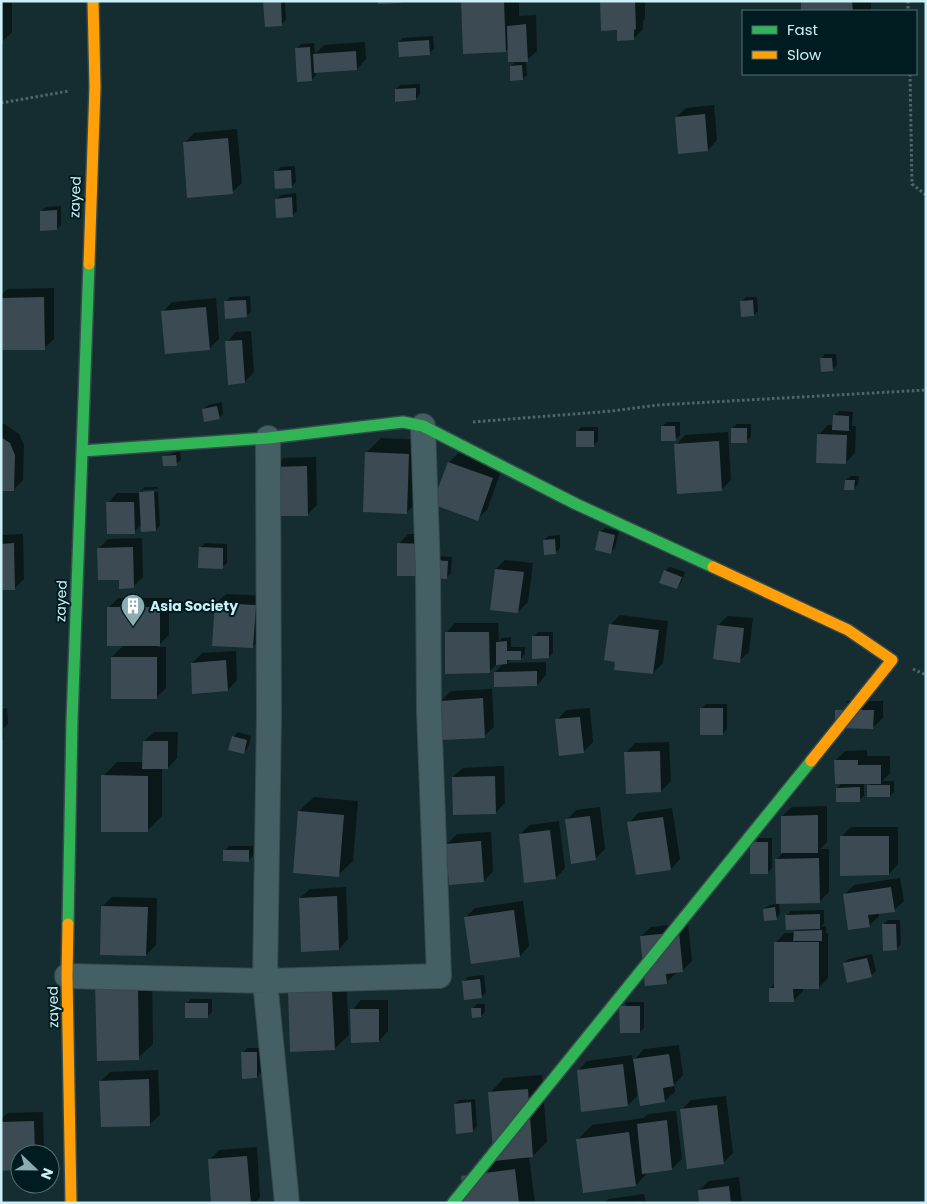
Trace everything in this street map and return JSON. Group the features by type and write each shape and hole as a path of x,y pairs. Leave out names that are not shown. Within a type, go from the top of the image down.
{"street":[{"name":"zayed","path":"71,1203 68,976 73,711 95,87 93,1"},
{"path":"82,451 268,438 403,422 423,426 576,504 834,623 848,630 892,660 453,1203"},
{"path":"68,976 265,981 439,976 429,711 428,572 423,426"},
{"path":"268,438 269,716 265,981 287,1203"}],"path":[{"path":"910,75 912,184 926,195"},
{"path":"1,103 95,87"},
{"path":"473,422 612,411 658,405 926,390"}],"building":[{"path":"1,1 3,1 3,43 1,43"},
{"path":"263,1 281,1 282,26 265,27"},
{"path":"378,1 401,1 401,3 378,4"},
{"path":"461,1 504,1 506,52 463,54"},
{"path":"600,1 635,1 636,29 634,30 634,40 617,41 617,30 601,31"},
{"path":"801,1 852,1 853,10 801,10"},
{"path":"526,24 528,62 508,62 507,26"},
{"path":"429,40 430,55 399,57 398,42"},
{"path":"310,47 312,81 297,82 295,48"},
{"path":"356,51 357,70 314,73 313,54"},
{"path":"522,65 523,80 510,81 510,66"},
{"path":"416,88 416,100 395,102 395,89"},
{"path":"705,114 708,151 678,154 675,117"},
{"path":"228,138 233,194 187,198 183,142"},
{"path":"291,170 292,188 275,189 274,171"},
{"path":"292,197 293,217 276,218 275,199"},
{"path":"57,210 57,230 40,231 40,211"},
{"path":"44,297 45,350 1,350 1,298"},
{"path":"246,300 247,317 225,319 224,301"},
{"path":"753,300 754,316 741,317 740,301"},
{"path":"206,307 210,350 165,354 161,311"},
{"path":"242,340 245,383 228,385 225,341"},
{"path":"820,358 832,358 833,371 821,372"},
{"path":"217,406 220,419 204,422 202,409"},
{"path":"833,415 849,416 849,431 832,430"},
{"path":"661,426 675,426 676,441 661,441"},
{"path":"731,428 747,428 747,443 731,443"},
{"path":"576,431 594,431 594,447 576,447"},
{"path":"817,434 847,435 846,464 816,463"},
{"path":"1,437 10,443 15,455 14,491 1,491"},
{"path":"719,441 722,491 677,494 674,444"},
{"path":"365,452 409,454 407,514 363,512"},
{"path":"176,455 177,466 163,466 162,456"},
{"path":"448,462 493,478 478,521 432,504"},
{"path":"307,466 308,516 274,516 273,467"},
{"path":"845,480 855,480 854,490 844,490"},
{"path":"154,491 156,531 141,532 139,492"},
{"path":"106,502 134,502 135,534 107,534"},
{"path":"599,531 615,535 611,554 595,550"},
{"path":"555,539 556,554 544,555 543,540"},
{"path":"14,543 15,590 1,590 1,544"},
{"path":"397,543 425,544 425,576 397,576"},
{"path":"133,547 134,588 119,589 119,580 98,580 97,548"},
{"path":"199,547 223,548 223,569 198,568"},
{"path":"430,560 448,561 447,579 429,578"},
{"path":"495,569 524,572 518,613 490,610"},
{"path":"664,570 682,577 677,589 659,583"},
{"path":"215,603 256,605 253,648 212,646"},
{"name":"Asia Society","path":"107,607 160,607 160,646 107,646"},
{"path":"609,624 659,630 653,674 614,670 615,662 604,660"},
{"path":"717,625 744,628 740,663 713,659"},
{"path":"445,632 489,632 490,673 445,674"},
{"path":"532,636 549,636 549,658 532,659"},
{"path":"507,641 507,651 521,651 521,660 507,660 507,664 496,665 496,642"},
{"path":"111,657 157,657 157,699 111,699"},
{"path":"226,660 228,691 192,694 191,663"},
{"path":"537,671 537,686 494,687 494,672"},
{"path":"483,698 485,738 442,740 440,701"},
{"path":"700,708 723,708 723,735 700,735"},
{"path":"835,710 874,710 873,729 835,728"},
{"path":"580,717 584,753 559,756 555,719"},
{"path":"232,736 247,740 244,754 228,750"},
{"path":"143,741 168,741 168,769 142,769"},
{"path":"660,751 661,792 626,794 624,752"},
{"path":"834,760 858,760 858,765 881,765 881,784 835,784"},
{"path":"101,775 148,776 148,832 101,832"},
{"path":"495,776 496,814 453,815 452,777"},
{"path":"867,785 890,785 890,797 867,797"},
{"path":"860,787 860,802 836,802 836,788"},
{"path":"298,811 344,815 339,877 293,873"},
{"path":"818,815 818,853 781,853 781,816"},
{"path":"590,816 596,860 571,864 565,819"},
{"path":"663,817 671,870 636,875 627,822"},
{"path":"550,830 556,879 524,883 519,834"},
{"path":"840,836 889,836 889,875 840,876"},
{"path":"481,841 484,882 449,885 446,844"},
{"path":"750,842 768,842 768,874 750,874"},
{"path":"223,850 249,850 249,862 223,861"},
{"path":"819,858 820,903 776,904 775,859"},
{"path":"891,887 895,912 868,915 870,927 848,930 843,894"},
{"path":"337,896 339,950 301,952 299,898"},
{"path":"101,906 148,907 146,956 100,955"},
{"path":"775,907 777,920 764,921 763,909"},
{"path":"514,910 520,957 471,964 464,917"},
{"path":"820,914 820,929 786,930 785,915"},
{"path":"882,924 896,924 897,950 883,951"},
{"path":"822,930 822,941 793,941 794,931"},
{"path":"679,932 683,972 666,974 667,984 645,986 640,936"},
{"path":"774,942 819,942 819,989 793,989 794,1002 769,1002 769,988 774,988"},
{"path":"867,958 872,977 847,983 843,963"},
{"path":"480,979 482,998 464,1000 462,981"},
{"path":"138,982 139,1060 97,1061 95,983"},
{"path":"332,990 335,1050 290,1052 288,992"},
{"path":"185,1003 208,1003 208,1018 185,1018"},
{"path":"619,1006 640,1006 640,1033 620,1033"},
{"path":"471,1008 481,1008 481,1017 472,1018"},
{"path":"350,1009 379,1009 379,1042 351,1043"},
{"path":"241,1052 257,1052 257,1078 242,1079"},
{"path":"669,1054 674,1086 663,1088 665,1102 640,1106 633,1059"},
{"path":"623,1064 628,1106 581,1112 577,1070"},
{"path":"149,1079 150,1126 101,1127 99,1081"},
{"path":"528,1089 533,1157 494,1161 488,1092"},
{"path":"471,1102 473,1132 456,1134 454,1104"},
{"path":"717,1105 724,1164 687,1169 680,1109"},
{"path":"667,1120 672,1170 642,1174 637,1124"},
{"path":"34,1121 35,1144 10,1144 10,1170 1,1171 1,1122"},
{"path":"629,1132 636,1186 583,1193 576,1139"},
{"path":"247,1156 251,1203 211,1203 208,1159"},
{"path":"515,1169 519,1203 464,1203 461,1176"},
{"path":"729,1186 731,1203 699,1203 698,1190"}],"traffic: fast":[{"path":"68,924 72,721 89,264"},
{"path":"82,451 268,438 403,422 423,426 576,504 713,567"},
{"path":"453,1203 811,761"}],"traffic: slow":[{"path":"89,264 95,87 93,1"},
{"path":"713,567 848,630 892,660 811,761"},
{"path":"68,924 67,976 71,1203"}],"place":[{"name":"Asia Society","path":"133,627"}]}
